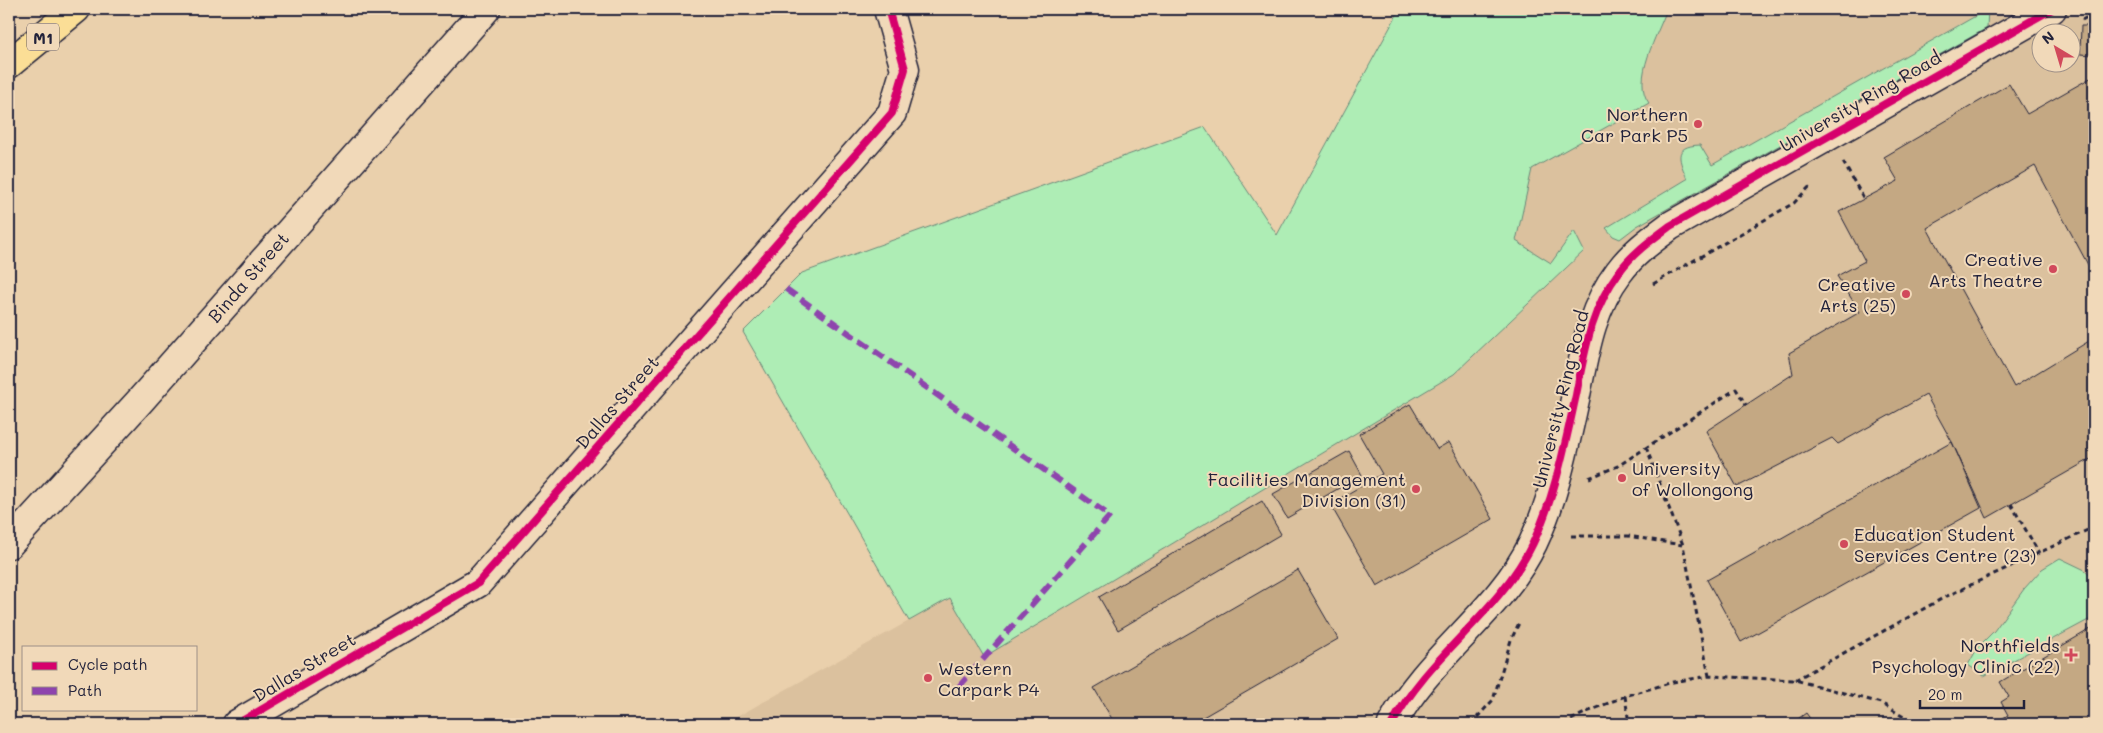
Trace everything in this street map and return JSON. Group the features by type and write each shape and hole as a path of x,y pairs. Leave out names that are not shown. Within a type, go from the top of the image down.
{"highway":[{"name":"M1","path":"9,64 76,9"}],"street":[{"name":"Binda Street","path":"9,544 139,402 486,9"},
{"name":"Dallas Street","path":"236,724 478,583 892,113 905,69 888,9"},
{"name":"University Ring Road","path":"1392,724 1405,701 1422,679 1493,602 1532,546 1545,516 1558,474 1591,324 1608,289 1634,255 1670,226 2052,9"}],"path":[{"path":"1839,155 1864,199"},
{"path":"1648,287 1794,203 1813,183"},
{"path":"1618,466 1736,389 1746,405"},
{"path":"1646,447 1682,545 1709,676"},
{"path":"2011,504 2039,553"},
{"path":"1795,680 1945,597 2094,527"},
{"path":"1562,536 1628,536 1682,545"},
{"path":"1562,724 1625,696 1673,682 1709,676 1795,680 1881,703 1915,724"},
{"path":"1625,696 1629,724"}],"shaded area":[{"name":"University of Wollongong","path":"1400,9 2094,9 2094,724 724,724 950,598 1348,358"}],"green space":[{"path":"1400,9 1667,9 1644,70 1644,93 1649,103 1532,169 1516,241 1551,263 1574,231 1584,251 1454,374 984,657 950,598 909,621 743,332 802,273 1205,127 1277,235"},
{"path":"1988,9 1987,28 1637,226 1620,239 1613,236 1606,228 1687,179 1680,161 1681,151 1685,148 1700,145 1712,165"},
{"path":"2060,558 2085,570 2094,578 2094,617 1984,676 1968,665 1978,647 1994,631 2024,589 2042,569"}],"building":[{"path":"2081,26 2094,26 2094,55 2080,54"},
{"name":"Creative Arts (25)","path":"2094,76 2094,276 2035,166 1927,228 2014,387 2094,338 2094,457 1987,518 1952,442 1926,395 1838,444 1832,438 1737,487 1706,431 1793,374 1789,353 1860,312 1837,276 1865,261 1839,212 1898,181 1884,157 2009,84 2027,114"},
{"name":"Facilities Management Division (31)","path":"1410,404 1437,449 1449,442 1493,519 1377,586 1330,504 1382,474 1359,434"},
{"name":"Education Student Services Centre (23)","path":"1952,442 1981,508 1741,642 1707,580"},
{"name":"Facilities Management Division (31)","path":"1349,451 1362,475 1287,518 1273,494"},
{"name":"Facilities Management Division (31)","path":"1262,501 1281,534 1118,630 1099,597"},
{"path":"1298,570 1338,639 1191,724 1115,724 1094,688"},
{"name":"Northfields Psychology Clinic (22)","path":"2094,627 2094,724 1993,724 2008,715 2001,702 2009,697 2000,682"},
{"path":"1806,713 1814,724 1791,724"}],"marked path":[{"path":"786,289 1110,516 956,690"}],"cycle path":[{"path":"237,724 478,583 892,113 905,69 888,9"},
{"path":"1392,724 1407,699 1425,676 1502,591 1519,568 1533,543 1559,470 1586,346 1595,315 1609,286 1630,259 1670,226 2052,9"}],"place":[{"name":"Northern Car Park P5","path":"1698,124"},
{"name":"Creative Arts Theatre","path":"2053,269"},
{"name":"Creative Arts (25)","path":"1906,294"},
{"name":"University of Wollongong","path":"1622,478"},
{"name":"Facilities Management Division (31)","path":"1416,489"},
{"name":"Education Student Services Centre (23)","path":"1844,544"},
{"name":"Northfields Psychology Clinic (22)","path":"2071,655"},
{"name":"Western Carpark P4","path":"928,678"}]}
